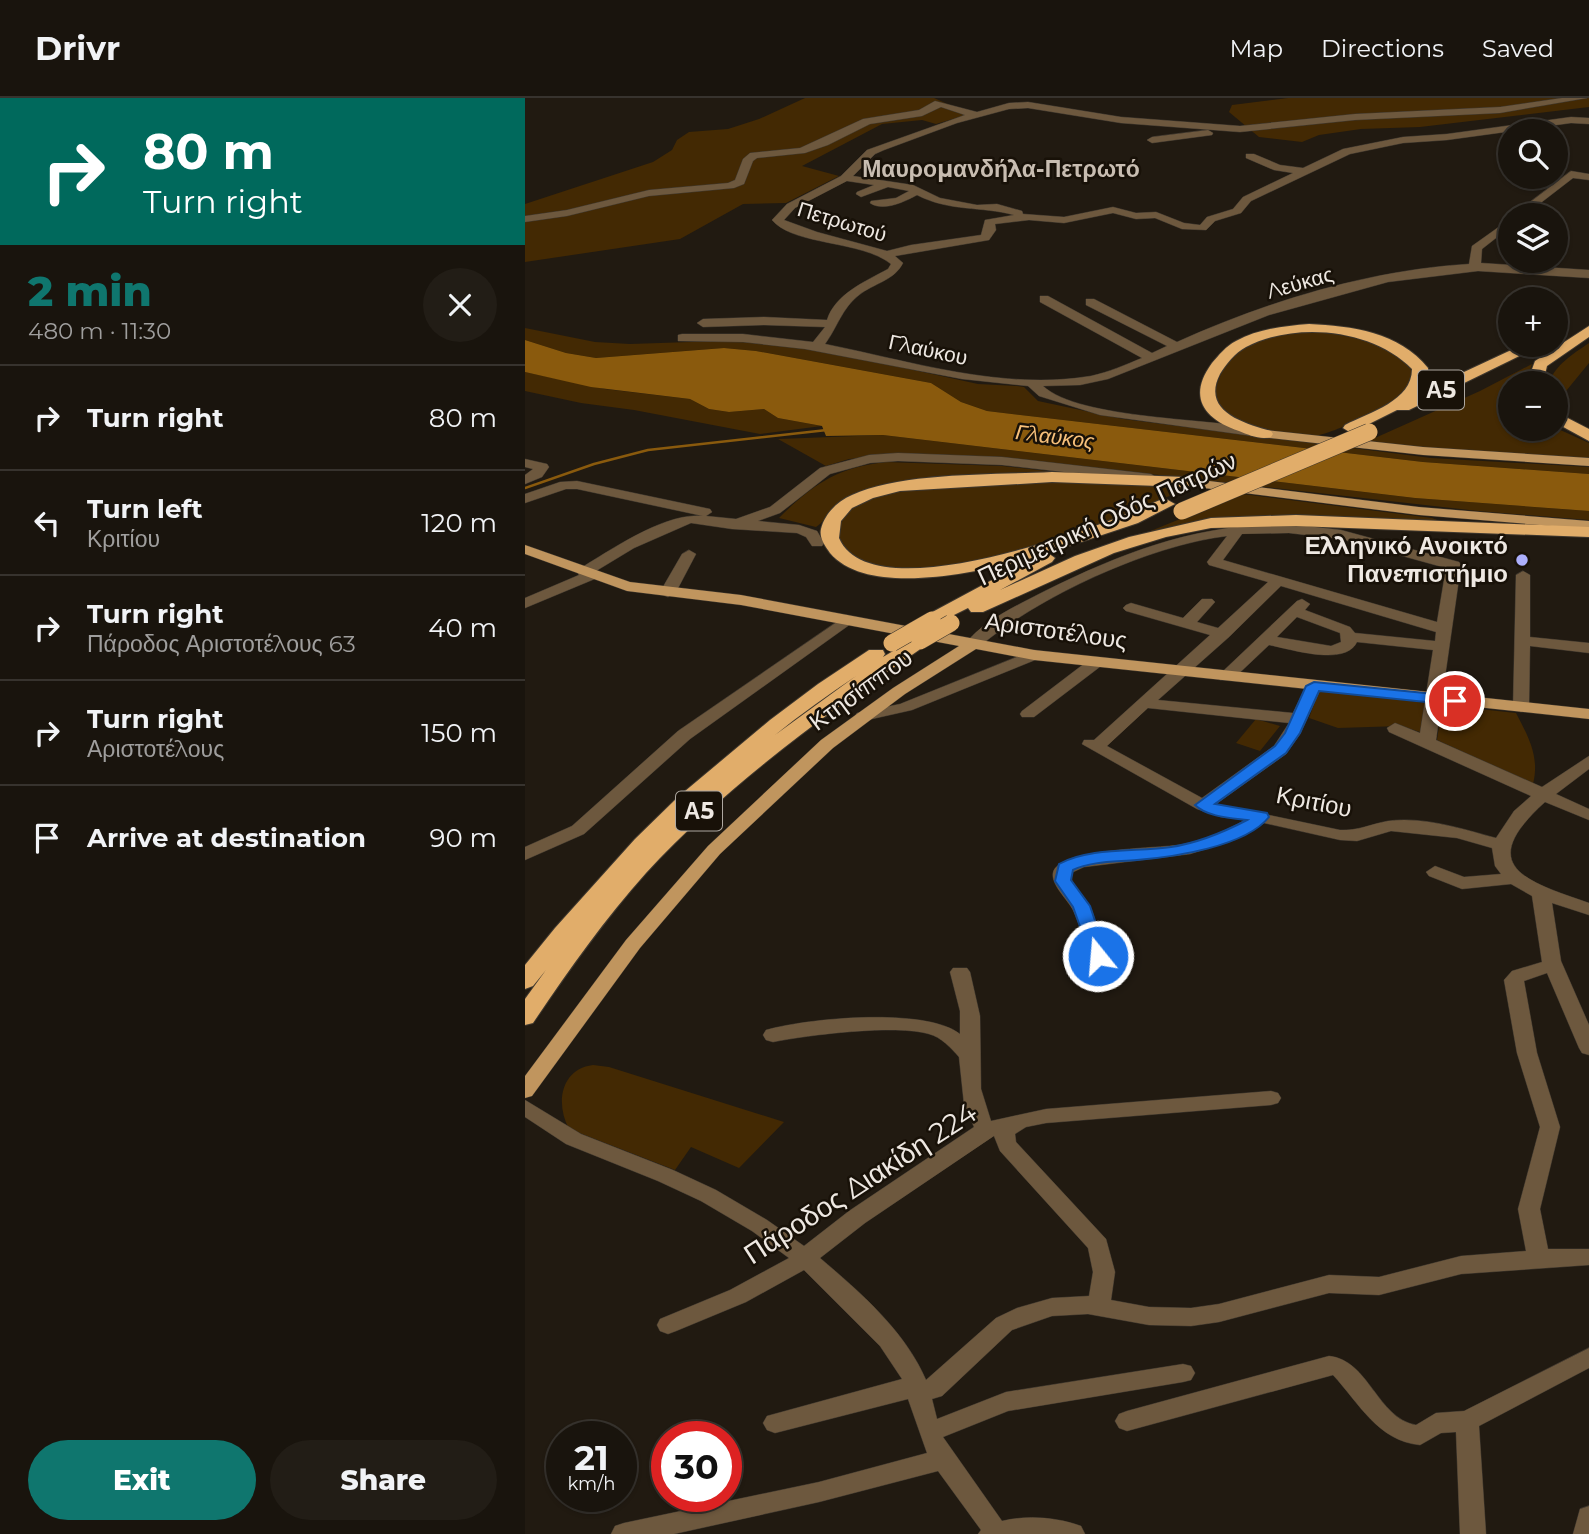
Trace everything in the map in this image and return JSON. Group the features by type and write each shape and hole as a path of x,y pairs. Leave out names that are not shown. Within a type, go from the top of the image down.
{"highway":[{"path":"1568,327 1589,315"},
{"path":"1539,371 1541,364 1589,328"},
{"name":"Περιμετρική Οδός Πατρών","path":"1568,337 1589,328"},
{"path":"1265,434 1242,427 1216,412 1209,404 1206,386 1219,363 1238,345 1253,338 1292,329 1337,331 1379,339 1401,350 1420,368 1420,382 1407,399 1348,429"},
{"name":"Περιμετρική Οδός Πατρών","path":"525,981 594,894 694,792 780,720 902,645 951,623 1043,572 1174,507 1448,387 1509,357"},
{"name":"Περιμετρική Οδός Πατρών","path":"525,1017 585,935 637,870 666,840 777,744 932,620 1023,569 1145,513 1174,507 1369,432 1527,357"},
{"path":"1568,424 1589,436"},
{"path":"1145,513 1045,549 986,563 922,573 889,572 859,565 834,548 829,533 835,515 844,507 867,495 900,486 1052,477 1185,482"},
{"path":"977,608 1108,550 1160,533 1205,524 1298,520 1589,532"}],"main road":[{"path":"1265,434 1423,451 1589,462"},
{"path":"1185,482 1419,511 1589,526"},
{"name":"Αριστοτέλους","path":"528,552 627,586 741,600 1034,655 1589,714"},
{"name":"Κτησίππου","path":"525,1091 633,944 701,863 790,777 863,716 973,644"}],"street":[{"name":"Πετρωτού","path":"816,347 832,324 836,312 858,289 895,270 897,263 885,255 851,243 816,236 781,223 778,220 781,215 791,206 845,178 871,152 978,114 1028,105 1121,120 1240,129 1355,117 1500,110 1582,98"},
{"path":"525,219 566,213 649,193 730,186 740,182 748,159 754,155 787,154 809,149 867,121 922,113 935,104 978,114"},
{"path":"885,255 911,248 985,238 990,230 989,222 1029,218 1063,220 1113,210 1136,216 1157,215 1182,226 1206,227 1211,219 1237,211 1247,199 1347,151 1394,142 1571,120 1589,121"},
{"path":"1152,140 1240,129"},
{"path":"1250,156 1278,168 1307,171"},
{"path":"1534,203 1571,174 1589,177"},
{"path":"845,178 918,191 937,201 977,208 1007,209 1029,218"},
{"path":"861,194 884,185"},
{"path":"875,203 896,203 918,191"},
{"path":"1475,267 1476,248 1498,231"},
{"path":"799,244 816,236"},
{"name":"Λεύκας","path":"1032,383 1097,379 1252,316 1338,292 1433,271 1475,267 1589,274"},
{"path":"1044,299 1152,358"},
{"path":"1090,302 1176,346"},
{"path":"703,323 764,321 832,324"},
{"name":"Γλαύκου","path":"682,338 752,339 816,347 966,378 1032,383"},
{"path":"1032,383 1042,395 1073,405 1265,434"},
{"path":"732,525 775,510 825,471 869,458 1002,461 1185,482"},
{"path":"525,463 542,467 537,474 525,480"},
{"path":"525,499 565,485 577,485 705,512"},
{"path":"671,504 684,492"},
{"path":"525,603 588,573 629,545 687,519 799,529 811,534 817,543"},
{"name":"Κτησίππου","path":"973,644 1019,610 1129,557 1178,539 1236,530 1292,529 1349,536 1454,565 1441,638"},
{"path":"1236,530 1234,538 1214,562 1315,592 1441,638"},
{"path":"669,592 689,554"},
{"path":"1144,703 1283,582 1300,572"},
{"path":"1521,707 1523,575"},
{"path":"1226,677 1315,592"},
{"path":"1186,624 1207,601"},
{"path":"1131,608 1223,634"},
{"path":"1294,611 1342,628 1350,637 1441,638"},
{"path":"525,854 578,830 695,726 847,620"},
{"path":"1264,639 1335,651 1346,647 1350,637"},
{"path":"1427,741 1441,638"},
{"path":"1524,641 1589,648"},
{"path":"863,716 906,707 1034,655"},
{"path":"1028,714 1095,663"},
{"path":"1203,805 1277,753 1299,719 1314,686"},
{"path":"1144,703 1299,719"},
{"name":"Κριτίου","path":"1144,703 1093,746 1149,779 1203,805 1226,813 1261,817 1341,835 1357,836 1390,826 1427,828 1459,833 1500,845"},
{"path":"1395,728 1589,815"},
{"path":"1589,761 1513,821 1500,845 1504,864 1514,878 1541,893 1589,909"},
{"path":"1098,956 1081,906 1063,881 1062,873 1067,866 1109,857 1186,849 1229,835 1261,817"},
{"path":"1435,873 1462,883 1514,878"},
{"path":"1541,893 1553,965 1589,1048"},
{"path":"1539,1259 1529,1209 1548,1140 1549,1121 1527,1053 1514,981 1524,973 1553,965"},
{"path":"960,972 970,1016 968,1053 973,1094 999,1132 1098,1245 1104,1272 1099,1307"},
{"path":"772,1035 826,1029 926,1026 939,1029 968,1053"},
{"name":"Πάροδος Διακίδη 224","path":"668,1325 761,1286 807,1257 857,1217 1020,1121 1046,1116 1271,1098"},
{"path":"525,1107 558,1130 591,1147 693,1188 807,1257 850,1297 896,1347 909,1368 930,1432 944,1459 971,1493 994,1534 1023,1527 1072,1534"},
{"path":"775,1423 899,1390 936,1388 989,1336 1014,1319 1063,1306 1099,1307 1149,1316 1200,1316 1329,1284 1379,1286 1450,1267 1589,1257"},
{"path":"1127,1421 1329,1365 1339,1366 1373,1407 1406,1433 1420,1435 1436,1423 1467,1421 1589,1357"},
{"path":"930,1432 1006,1402 1184,1373"},
{"path":"1467,1421 1473,1534"},
{"path":"624,1534 809,1494 944,1459"},
{"path":"1586,1534 1589,1517"}],"shaded area":[{"path":"805,98 934,98 970,114 936,124 922,120 882,124 802,166 839,176 786,203 743,204 680,239 525,262 525,204 653,162 672,150 677,140 689,132 728,129 759,119"},
{"path":"1288,98 1589,98 1589,107 1420,127 1361,129 1319,135 1302,142 1259,137 1229,112 1232,105"},
{"path":"525,328 595,342 630,344 751,340 813,348 978,384 1024,387 1038,401 1123,419 1431,458 1589,467 1589,474 1423,462 987,411 961,402 931,383 756,351 724,348 596,358 566,353 525,340"},
{"path":"1317,332 1359,339 1393,352 1406,360 1412,370 1411,382 1395,399 1382,407 1353,423 1315,436 1294,435 1253,426 1230,416 1220,408 1214,398 1219,379 1237,353 1265,339"},
{"path":"1589,343 1589,363 1568,389 1568,371 1556,371 1565,360"},
{"path":"1532,364 1530,371 1519,371"},
{"path":"525,372 605,389 690,399 709,409 729,412 764,409 778,418 822,426 760,434 634,410 581,403 525,391"},
{"path":"1498,382 1498,441 1568,441 1568,433 1589,443 1589,460 1366,442"},
{"path":"883,435 1415,498 1589,511 1589,520 1478,511 1035,461 895,455 849,459 826,466 778,439"},
{"path":"885,462 1002,466 1056,472 951,476 895,483 852,495 816,527 779,518 815,487 839,473"},
{"path":"1055,480 1158,484 1188,488 1071,538 1008,555 951,566 922,569 871,564 851,555 837,539 838,525 851,508 863,501 901,490"},
{"path":"1242,494 1440,521 1261,516 1200,520 1148,532"},
{"path":"1319,690 1426,703 1423,733 1401,726 1338,728 1309,718"},
{"path":"1442,705 1516,713 1534,756 1533,784 1437,740"},
{"path":"1256,719 1280,726 1260,751 1236,743"},
{"path":"593,1065 609,1067 784,1122 739,1168 691,1147 675,1170 569,1129 562,1109 564,1089 574,1073"}],"water":[{"name":"Γλαύκος","path":"525,340 566,353 596,358 724,348 756,351 931,383 961,402 987,411 1423,462 1589,474 1589,511 1415,498 883,435 826,436 822,426 778,418 764,409 729,412 709,409 690,399 591,387 525,372"}],"waterway":[{"path":"525,488 594,464 648,450 827,430"}],"place":[{"name":"Ελληνικό Ανοικτό Πανεπιστήμιο","path":"1522,560"}],"district":[{"name":"Μαυρομανδήλα-Πετρωτό","path":"1001,169"}],"route":[{"path":"1098,956 1081,906 1063,881 1063,870 1072,864 1109,857 1174,852 1229,835 1253,823 1261,817 1226,813 1203,805 1280,750 1298,722 1314,686 1455,701"}]}
